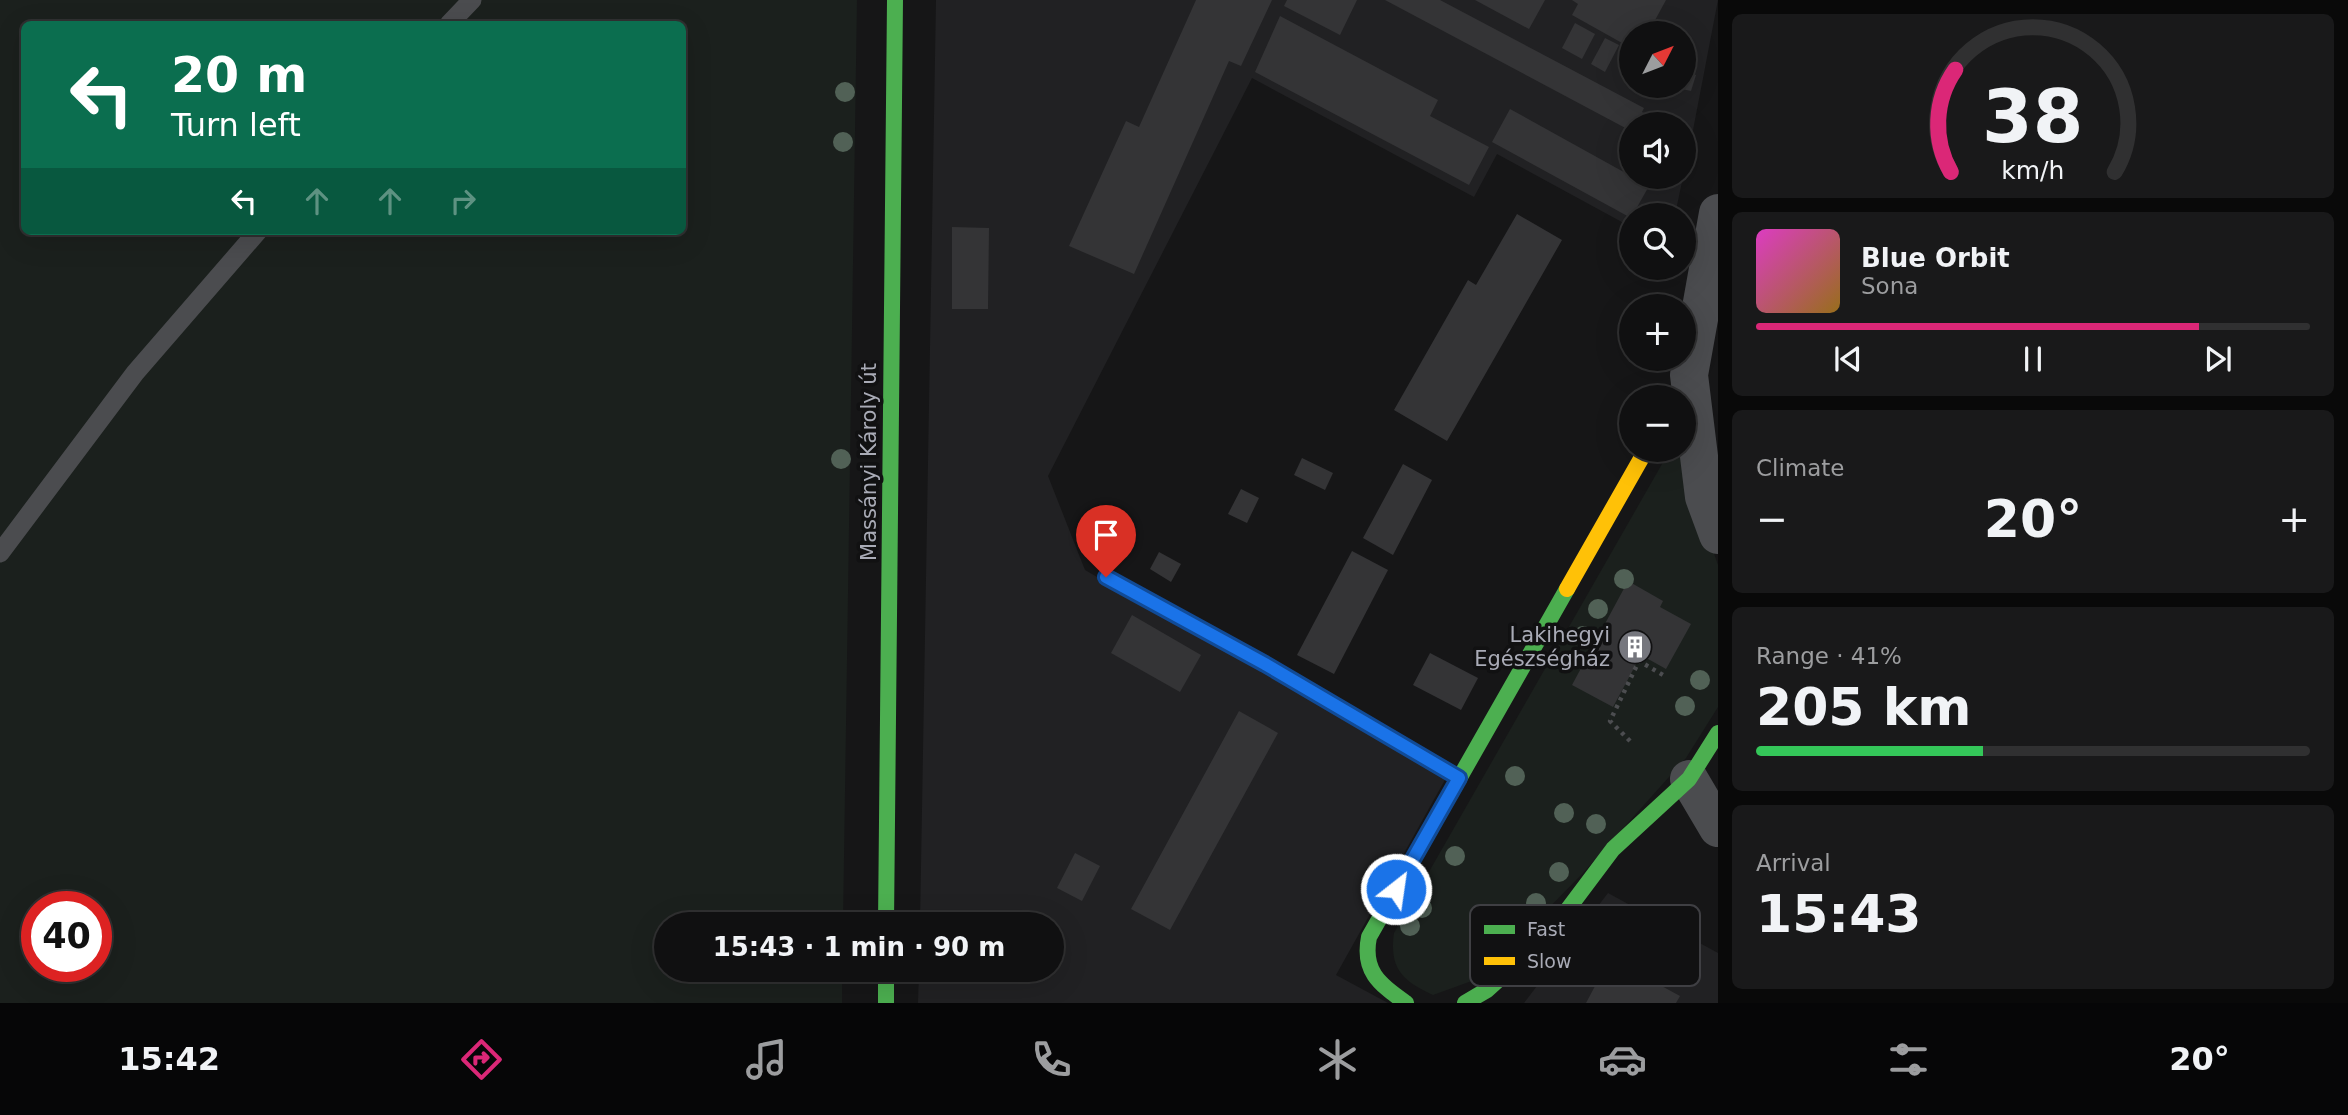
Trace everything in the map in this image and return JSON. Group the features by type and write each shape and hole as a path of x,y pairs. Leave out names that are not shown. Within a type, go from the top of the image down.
{"street":[{"name":"Massányi Károly út","path":"886,912 895,0"},
{"path":"1682,385 1718,214"},
{"path":"1696,456 1704,496 1718,535"},
{"path":"1406,1003 1389,993 1370,972 1365,951 1371,928 1396,889 1639,462"},
{"path":"1106,577 1265,664 1459,778"},
{"path":"1571,905 1613,849 1689,779 1718,733"},
{"path":"1689,779 1718,828"},
{"path":"886,982 886,1003"},
{"path":"1465,1003 1491,986"}],"lane":[{"path":"452,21 472,0"},
{"path":"2,549 135,373 255,235"}],"path":[{"path":"1630,741 1610,721 1639,661 1663,675"}],"shaded area":[{"path":"0,0 857,0 843,912 654,912 654,982 842,982 842,1003 0,1003"},
{"path":"936,0 1718,0 1696,115 1696,112 1619,112 1619,189 1680,189 1678,203 1619,203 1619,220 1497,154 1474,197 1252,78 1048,476 1085,570 1446,778 1336,975 1388,1003 918,1003 919,982 1064,982 1064,912 920,912"},
{"path":"1663,462 1682,462 1718,565 1718,707 1686,758 1552,905 1470,905 1470,982 1433,995 1406,979 1400,972 1396,965 1394,933"},
{"path":"1608,893 1630,905 1599,905"},
{"path":"1700,943 1718,953 1718,1003 1524,1003 1537,986 1700,986"}],"building":[{"path":"1196,0 1272,0 1241,66 1229,61 1134,274 1069,246 1126,121 1139,127"},
{"path":"1287,0 1357,0 1340,35 1284,6"},
{"path":"1385,0 1440,0 1619,95 1619,98 1625,98 1644,108 1642,112 1619,112 1619,125"},
{"path":"1475,0 1545,0 1529,29"},
{"path":"1572,0 1666,0 1655,21 1619,21 1619,41 1572,15 1578,4"},
{"path":"1280,16 1438,100 1430,116 1489,147 1469,185 1255,72"},
{"path":"1575,23 1595,34 1582,59 1562,48"},
{"path":"1605,38 1619,45 1605,72 1591,64"},
{"path":"1510,109 1619,169 1619,189 1647,189 1639,203 1619,203 1619,211 1492,142"},
{"path":"1517,214 1562,240 1447,441 1394,410 1468,280 1476,285"},
{"path":"952,227 989,228 988,309 952,309"},
{"path":"1302,458 1333,473 1325,490 1294,475"},
{"path":"1403,464 1432,480 1393,555 1363,538"},
{"path":"1241,489 1259,498 1247,523 1228,514"},
{"path":"1352,551 1388,570 1334,674 1297,655"},
{"path":"1159,552 1181,564 1171,582 1150,569"},
{"name":"Lakihegyi Egészségház","path":"1628,581 1663,601 1660,607 1691,624 1666,669 1641,655 1613,707 1572,685"},
{"path":"1132,615 1201,655 1180,692 1111,653"},
{"path":"1430,653 1478,678 1461,710 1413,685"},
{"path":"1239,711 1278,733 1170,930 1131,909"},
{"path":"1075,853 1100,866 1082,901 1057,888"},
{"path":"1595,986 1662,986 1680,996 1676,1003 1586,1003"}],"traffic: fast":[{"path":"886,912 895,0"},
{"path":"1106,577 1265,664 1459,778"},
{"path":"1406,1003 1375,976 1368,959 1369,937 1567,589"},
{"path":"1571,905 1613,849 1689,779 1718,733"},
{"path":"886,982 886,1003"},
{"path":"1465,1003 1491,986"}],"traffic: slow":[{"path":"1567,589 1639,462"}],"place":[{"name":"Lakihegyi Egészségház","path":"1635,647"}],"route":[{"path":"1106,577 1265,664 1459,778 1396,889"}]}
